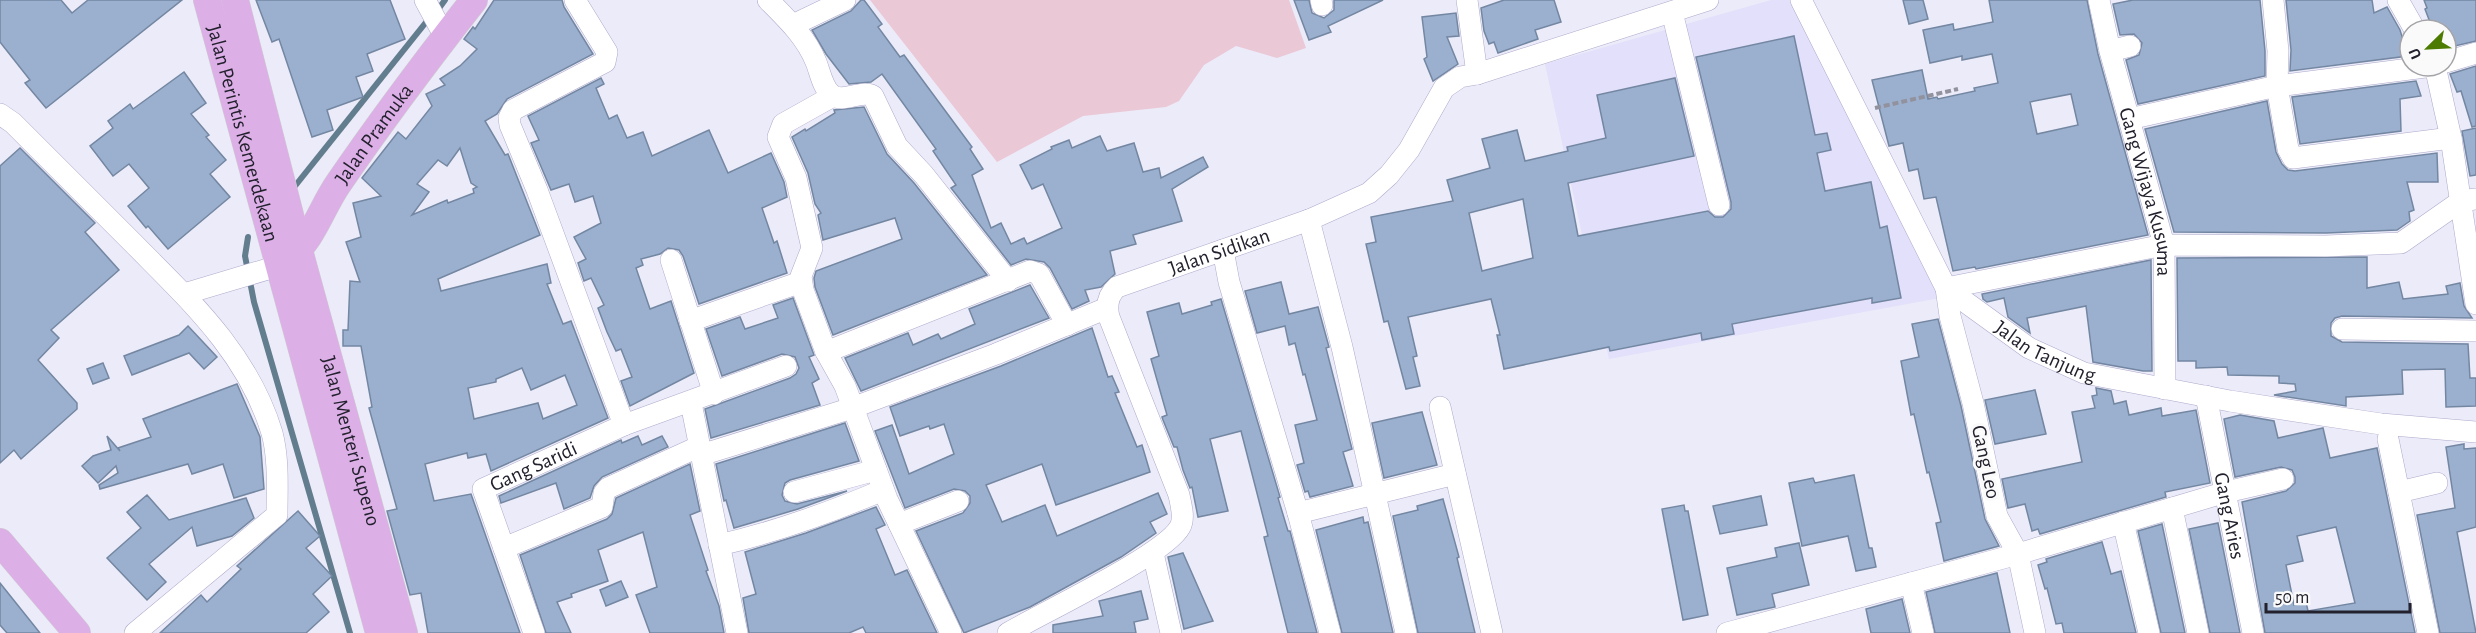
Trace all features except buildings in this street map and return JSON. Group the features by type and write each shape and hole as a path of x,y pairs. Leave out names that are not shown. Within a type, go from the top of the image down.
{"main road":[{"name":"Jalan Perintis Kemerdekaan","path":"207,0 267,270"},
{"name":"Jalan Perintis Kemerdekaan","path":"235,0 299,250"},
{"name":"Jalan Pramuka","path":"267,270 299,250 331,194 474,0"},
{"name":"Jalan Menteri Supeno","path":"299,250 362,532 379,633"},
{"name":"Jalan Menteri Supeno","path":"267,270 362,532 404,633"},
{"path":"0,542 77,633"}],"street":[{"path":"424,0 445,37"},
{"path":"575,0 607,52 605,62 513,110 509,118 511,131 554,234 624,425 691,403 786,366"},
{"path":"768,0 793,25 810,47 827,90 833,96 840,98 866,93 873,96 897,146 924,175 1008,281"},
{"path":"793,25 845,0"},
{"path":"1467,0 1477,74"},
{"name":"Jalan Sidikan","path":"1107,308 1110,297 1117,287 1308,220 1370,193 1389,175 1409,150 1444,88 1460,77 1477,74 1708,0"},
{"name":"Jalan Tanjung","path":"1801,0 1946,288 2030,348 2084,373 2165,389 2381,424 2476,432"},
{"name":"Gang Wijaya Kusuma","path":"2099,0 2120,48 2128,119 2164,245 2165,389"},
{"path":"2272,0 2278,51 2277,86 2291,157 2296,159 2451,138"},
{"path":"2398,0 2408,18"},
{"path":"1672,12 1719,205"},
{"path":"2458,58 2476,53"},
{"path":"2128,119 2277,86 2398,71"},
{"path":"2437,78 2468,200 2476,304"},
{"path":"833,96 783,124 780,141 796,178 812,248 801,282 826,352 845,386 883,490 951,633"},
{"path":"0,114 13,123 184,294 230,347 260,402 272,434 277,463 277,515 135,633"},
{"path":"1946,288 2164,245 2326,246 2401,243 2468,200"},
{"path":"1308,220 1342,347 1406,633"},
{"path":"1223,250 1244,337 1298,513 1330,633"},
{"path":"671,260 714,394"},
{"path":"184,294 267,270"},
{"path":"826,352 1030,272 1039,274 1067,325"},
{"path":"690,321 801,282"},
{"name":"Gang Leo","path":"1946,288 1997,516 2018,554 2035,633"},
{"path":"504,548 602,507 604,493 608,488 700,450 852,408 996,354 1107,308 1115,335 1179,495 1182,524 1153,553 1008,633"},
{"path":"2342,329 2476,331"},
{"name":"Gang Aries","path":"2206,396 2253,633"},
{"path":"691,403 719,545 730,631"},
{"path":"1440,407 1492,633"},
{"name":"Gang Saridi","path":"534,633 483,489 624,425"},
{"path":"2388,439 2428,633"},
{"path":"794,492 876,470"},
{"path":"1298,513 1455,474"},
{"path":"1727,633 2018,554 2226,492 2283,478"},
{"path":"2399,492 2437,483"},
{"path":"719,545 770,533 827,514 883,490"},
{"path":"898,524 958,501"},
{"path":"2172,508 2198,633"},
{"path":"2123,522 2149,633"},
{"path":"1153,553 1171,633"},
{"path":"1911,583 1923,633"}],"path":[{"path":"1857,113 1958,89"}],"shaded area":[{"path":"870,0 1289,0 1306,48 1277,58 1236,46 1204,65 1179,101 1166,107 1083,116 997,162"},
{"path":"1771,0 1791,0 1812,26 1951,296 1609,359 1545,64"}],"waterway":[{"path":"437,11 445,0"},
{"path":"295,186 427,21"},
{"path":"248,237 245,256 254,302 350,633"}]}
